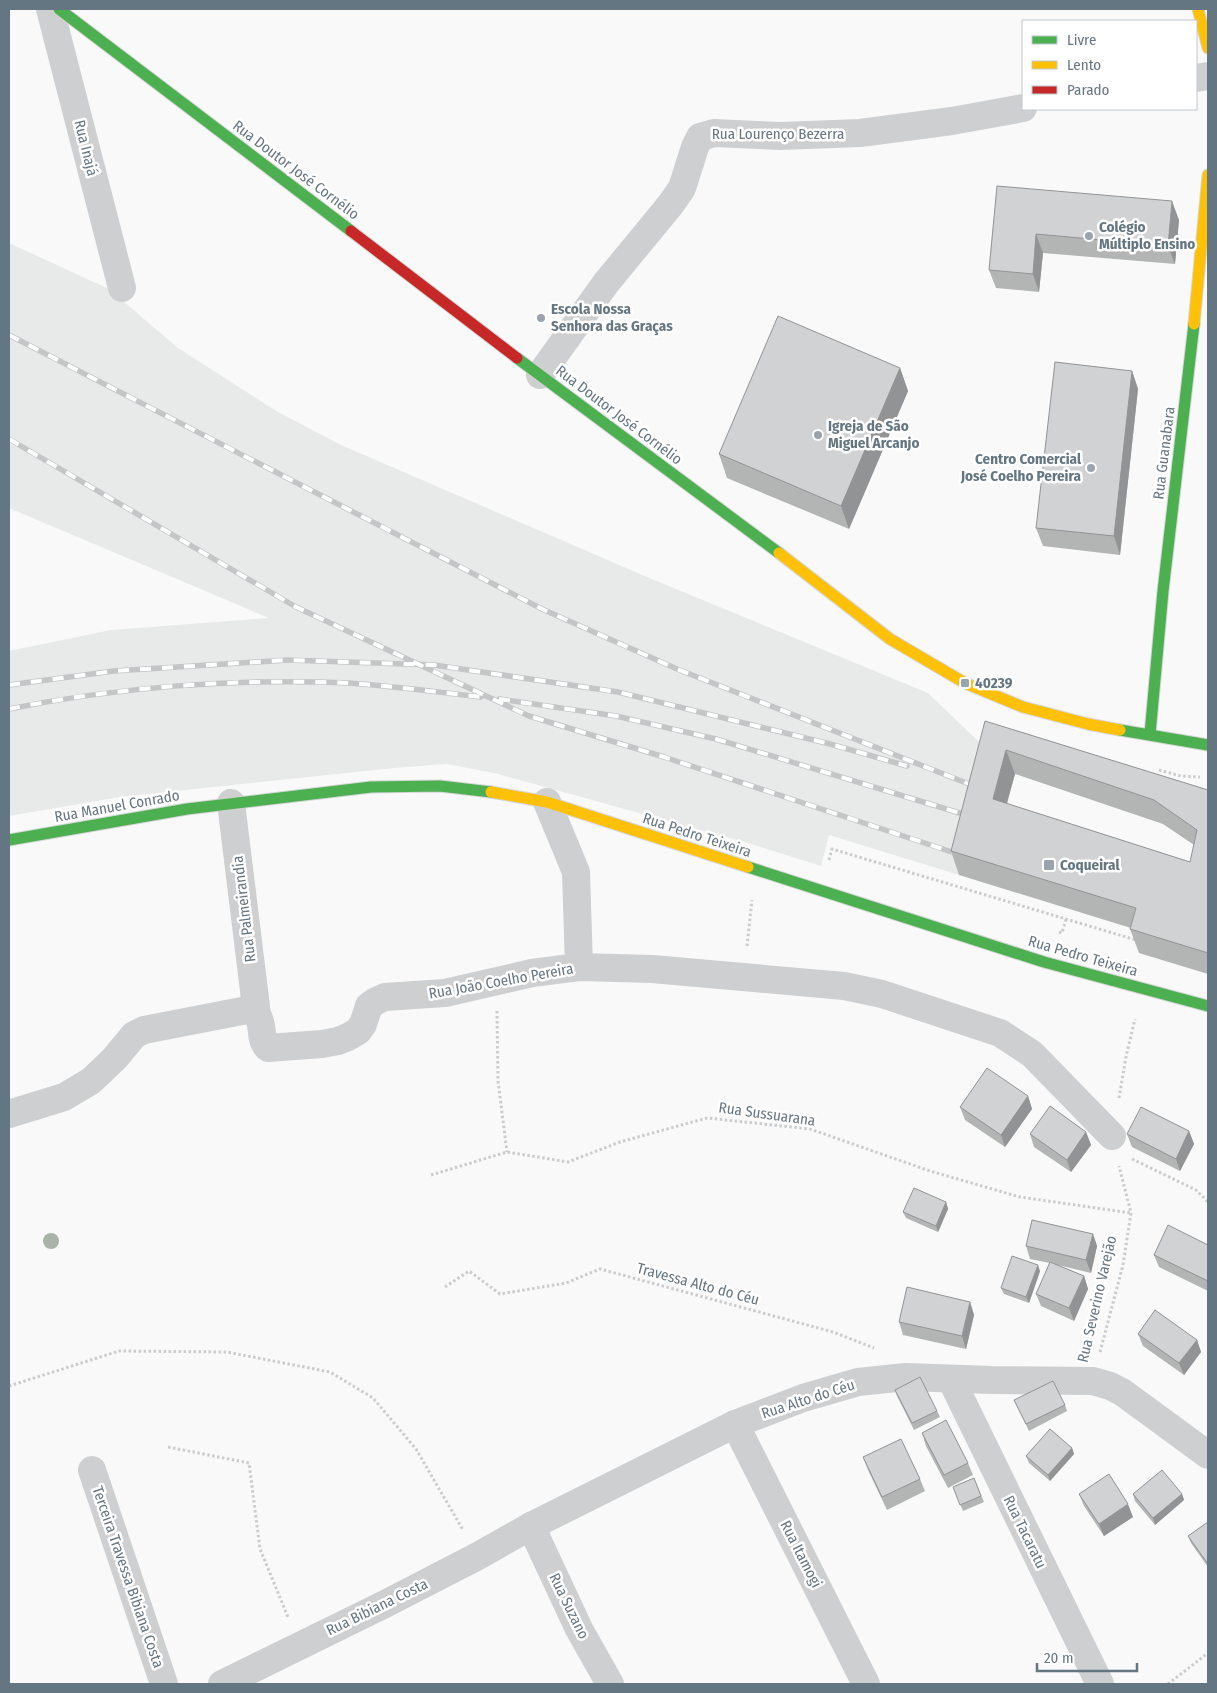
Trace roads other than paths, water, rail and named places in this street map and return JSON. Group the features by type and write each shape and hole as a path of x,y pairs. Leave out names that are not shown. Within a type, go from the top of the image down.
{"street":[{"name":"Rua Inajá","path":"50,9 122,288"},
{"name":"Rua Doutor José Cornélio","path":"59,9 890,639 965,684 1023,707 1088,724 1208,745"},
{"path":"1198,9 1208,48"},
{"name":"Rua Lourenço Bezerra","path":"540,375 606,282 632,248 671,204 682,188 700,137 714,133 781,136 860,133 952,121 1022,108"},
{"name":"Rua Guanabara","path":"1150,734 1163,591 1201,326 1208,175"},
{"name":"Rua Pedro Teixeira","path":"231,803 371,787 440,786 496,792 547,802 1044,962 1208,1006"},
{"path":"547,802 576,872 579,967"},
{"name":"Rua Manuel Conrado","path":"9,840 122,819 231,803"},
{"name":"Rua Palmeirandia","path":"231,803 257,1015"},
{"name":"Rua João Coelho Pereira","path":"257,1015 260,1020 264,1044 268,1048 330,1042 348,1038 358,1031 363,1024 370,1006 385,997 445,993 532,973 579,967 652,969 844,986 873,992 936,1010 1000,1032 1032,1054 1114,1144"},
{"path":"9,1114 64,1097 91,1081 115,1058 134,1035 144,1030 247,1010 257,1015"},
{"name":"Rua Alto do Céu","path":"531,1526 736,1424 803,1398 858,1382 906,1377 1093,1381 1122,1392 1208,1456"},
{"name":"Rua Tacaratu","path":"951,1379 1100,1684"},
{"name":"Rua Itamogi","path":"736,1424 866,1684"},
{"name":"Terceira Travessa Bibiana Costa","path":"92,1470 164,1684"},
{"name":"Rua Bibiana Costa","path":"226,1683 385,1604 531,1526"},
{"name":"Rua Suzano","path":"531,1526 579,1629 610,1684"}],"railway":[{"path":"9,335 542,609 677,669 974,786"},
{"path":"9,439 296,607 529,716 664,757 964,856"},
{"path":"9,685 114,671 288,660 434,665 618,692 830,744 907,766"},
{"path":"9,709 92,695 221,683 349,683 481,697"},
{"path":"499,699 616,716 716,739 966,815"}],"place":[{"name":"Colégio Múltiplo Ensino","path":"1089,236"},
{"name":"Escola Nossa Senhora das Graças","path":"541,318"},
{"name":"Igreja de São Miguel Arcanjo","path":"818,435"},
{"name":"Centro Comercial José Coelho Pereira","path":"1091,468"},
{"name":"40239","path":"965,683"},
{"name":"Coqueiral","path":"1049,865"}]}
